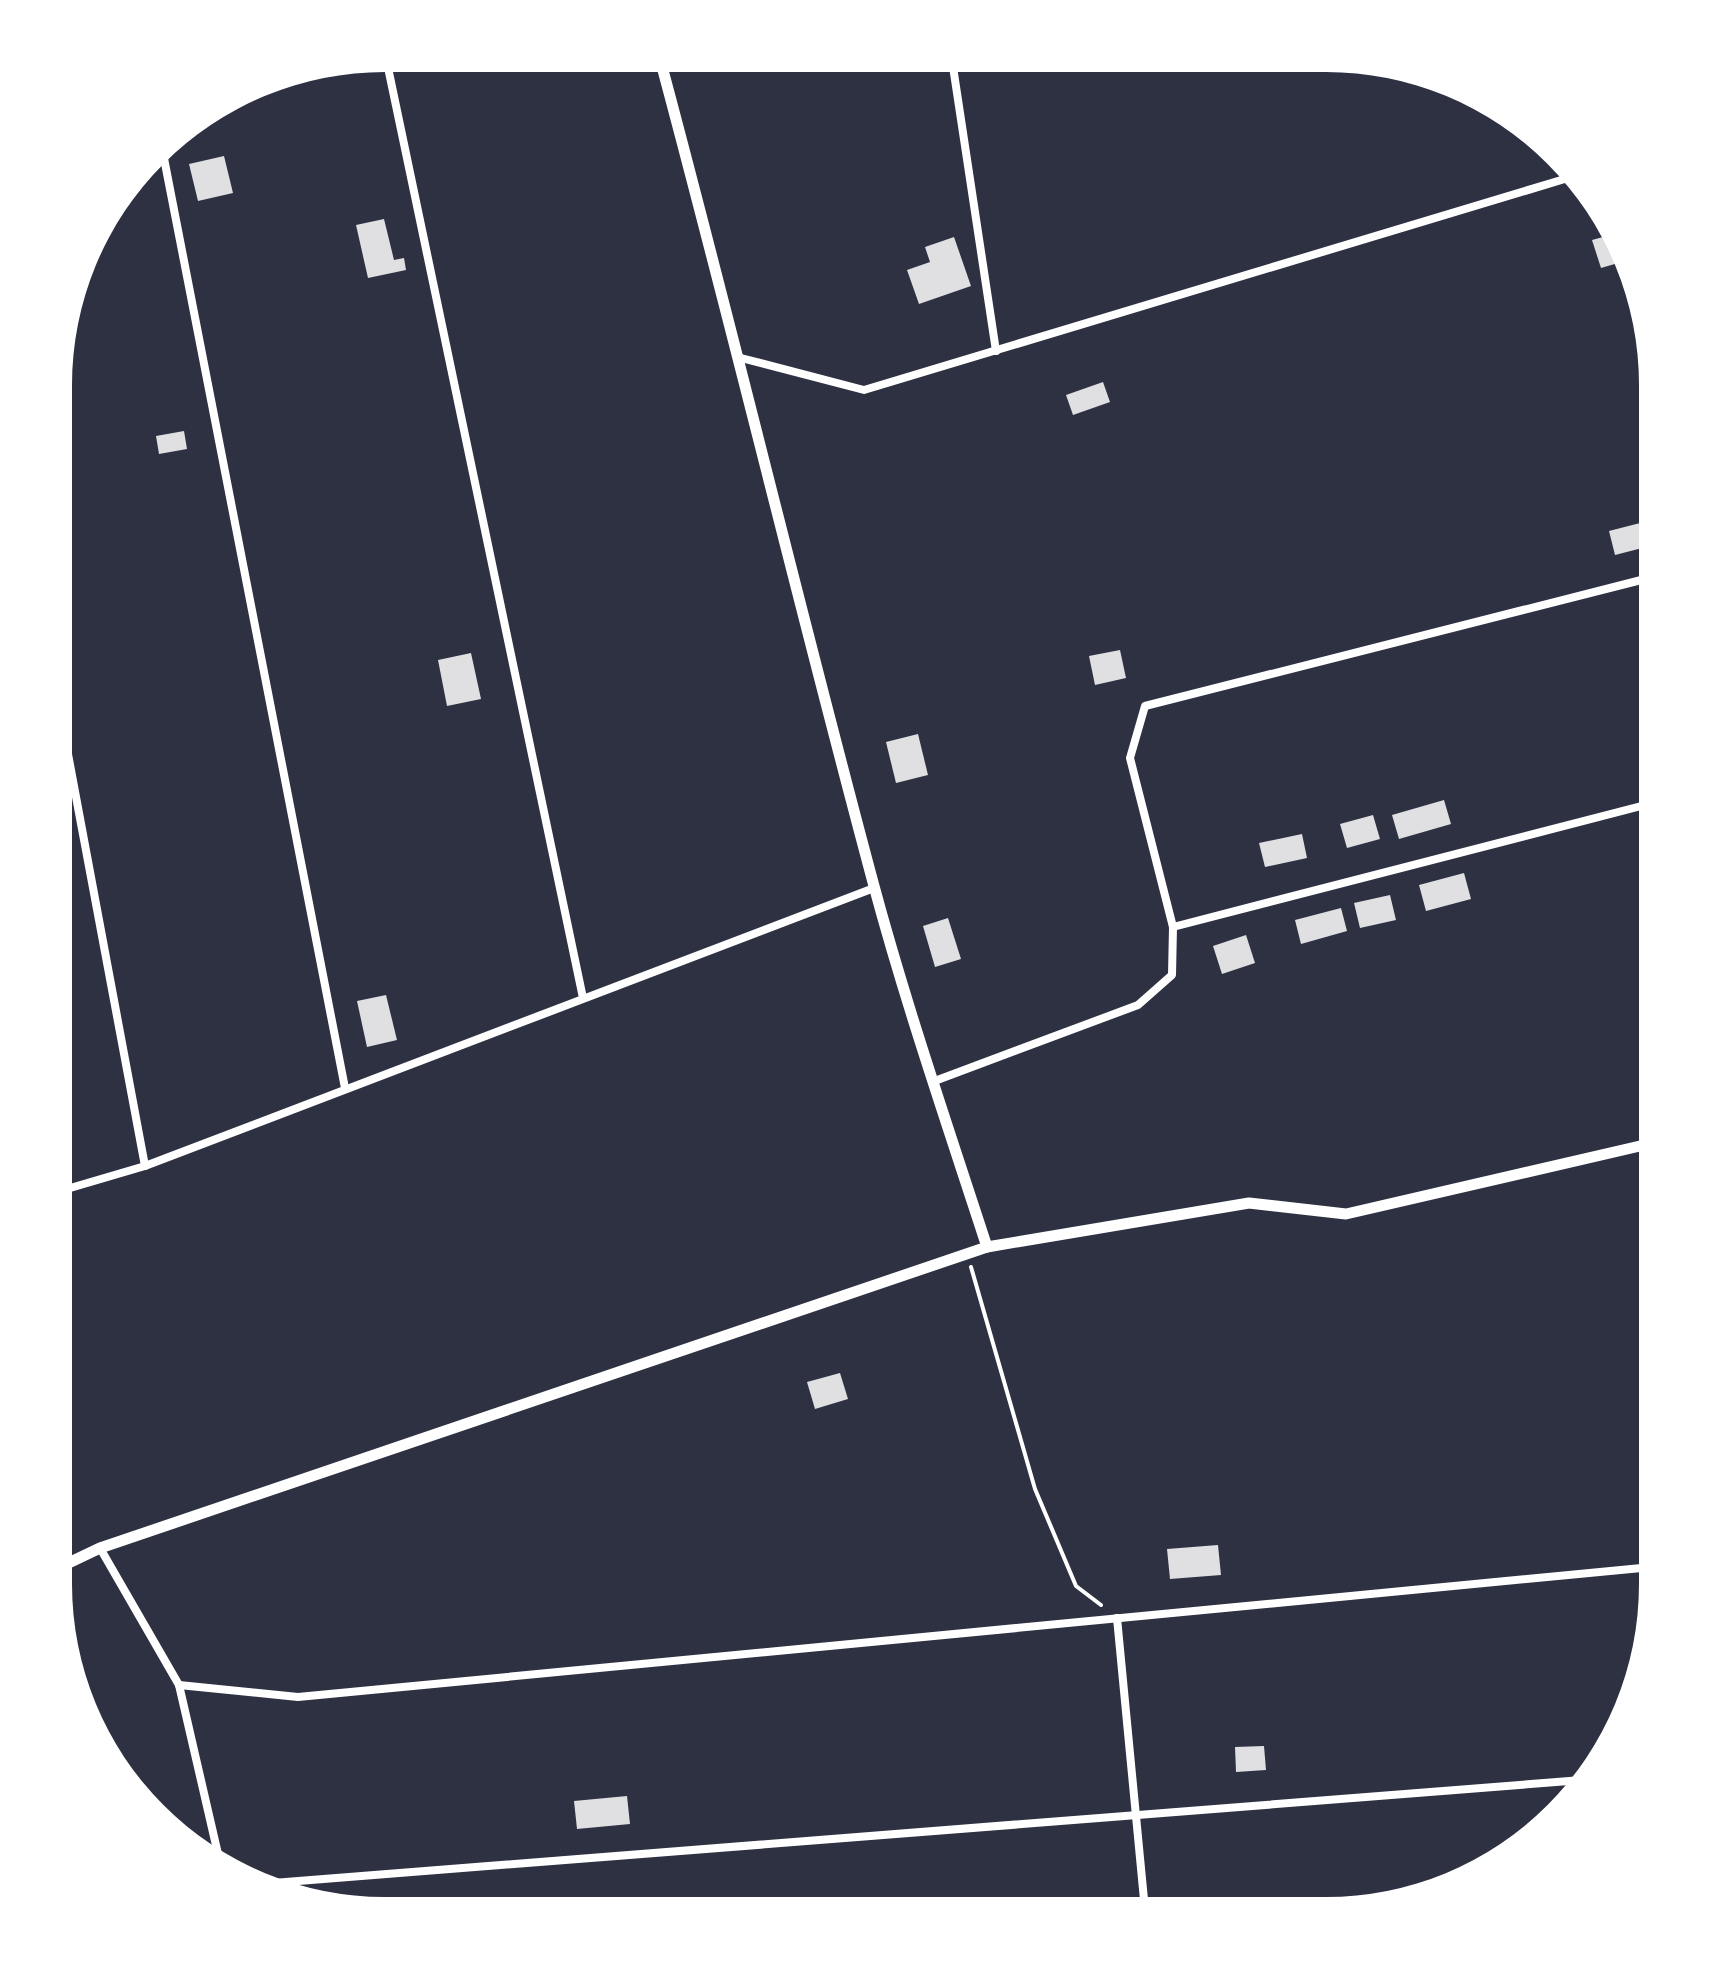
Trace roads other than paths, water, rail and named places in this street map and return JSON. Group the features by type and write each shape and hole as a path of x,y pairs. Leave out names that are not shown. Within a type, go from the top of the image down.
{"street":[{"path":"389,72 583,998"},
{"path":"664,72 741,358 874,888 932,1082 987,1247"},
{"path":"954,72 996,351"},
{"path":"165,163 345,1088"},
{"path":"741,358 864,390 1562,180"},
{"path":"932,1082 1138,1005 1172,975 1173,927 1130,758 1145,706 1639,581"},
{"path":"72,775 145,1166"},
{"path":"1173,927 1639,807"},
{"path":"72,1187 145,1166 874,888"},
{"path":"72,1561 100,1548 987,1247 1249,1203 1346,1214 1639,1146"},
{"path":"100,1548 179,1685 216,1847"},
{"path":"179,1685 298,1697 1639,1568"},
{"path":"1117,1618 1144,1897"},
{"path":"290,1882 1568,1781"}]}
